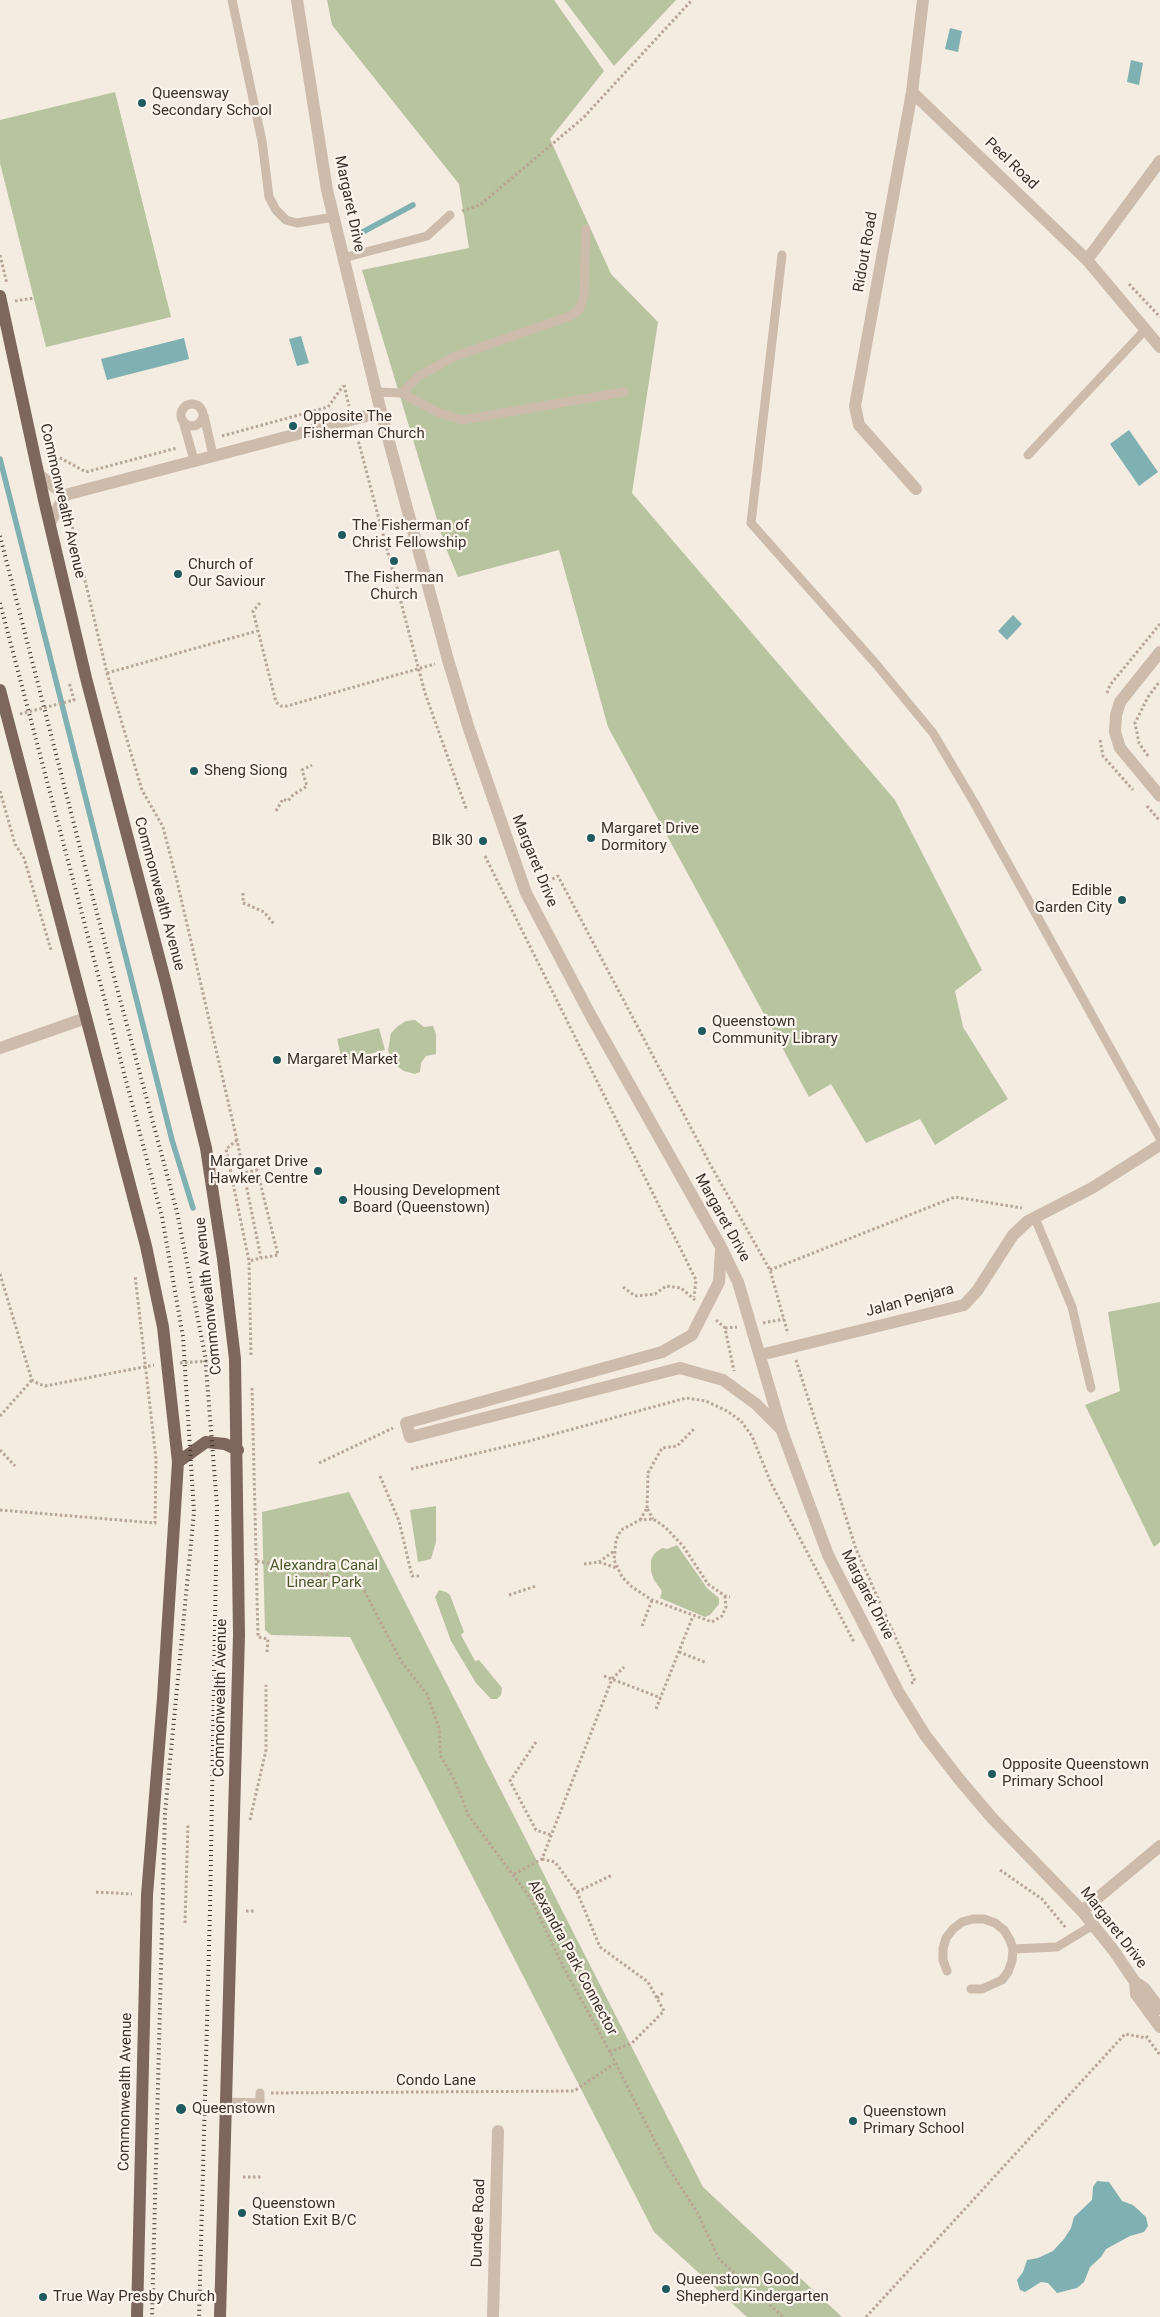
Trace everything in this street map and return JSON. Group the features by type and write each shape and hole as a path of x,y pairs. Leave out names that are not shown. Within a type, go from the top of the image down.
{"main road":[{"name":"Commonwealth Avenue","path":"0,296 39,475 95,714 166,984 206,1148 224,1259 235,1359 238,1450 239,1635 220,2317"},
{"name":"Commonwealth Avenue","path":"0,690 146,1246 163,1327 178,1462 163,1698 147,1895 137,2317"},
{"path":"178,1462 206,1442 225,1444 238,1450"}],"street":[{"name":"Margaret Drive","path":"297,0 327,190 378,392 381,412 448,660 472,737 526,893 596,1025 721,1247 738,1282 782,1431 828,1555 899,1694 925,1734 959,1779 992,1818 1082,1911 1135,1982 1144,1988 1160,2009"},
{"name":"Ridout Road","path":"916,490 859,425 855,406 912,92 923,0"},
{"name":"Peel Road","path":"912,92 1087,260 1160,347"},
{"path":"1087,260 1160,160"},
{"path":"50,523 65,495 381,412"},
{"path":"39,475 65,495"},
{"path":"1160,652 1120,702 1116,715 1115,732 1120,748 1160,796"},
{"path":"0,1048 86,1018"},
{"name":"Jalan Penjara","path":"760,1354 964,1305 977,1291 1013,1235 1028,1221 1092,1188 1160,1145"},
{"path":"721,1247 719,1282 692,1335 662,1352 406,1424 410,1437 680,1368 723,1380 756,1404 782,1431"},
{"path":"1082,1911 1160,1846"},
{"name":"Margaret Drive","path":"1135,1982 1136,1994 1160,2027"},
{"name":"Dundee Road","path":"493,2317 498,2131"}],"lane":[{"path":"232,0 262,141 269,197 276,210 286,220 291,222 312,222 334,217"},
{"path":"343,258 427,236 450,215"},
{"path":"402,393 419,376 453,357 570,316 579,310 584,295 586,229"},
{"path":"782,255 751,523 876,664 933,733 986,823 1160,1138"},
{"path":"1028,454 1145,330"},
{"path":"378,392 402,393 437,412 462,420 624,392"},
{"path":"194,460 183,422 182,410 190,404 200,406 213,455"},
{"path":"183,422 193,427 200,424 204,416"},
{"path":"1039,1216 1072,1306 1091,1388"},
{"path":"946,1971 942,1949 946,1938 962,1922 972,1919 984,1919 995,1923 1004,1930 1013,1949 1012,1962 1002,1980 987,1988 971,1989"},
{"path":"1013,1949 1057,1947 1093,1925"},
{"path":"227,2102 260,2103 260,2093"}],"path":[{"path":"450,215 480,205 583,118 692,0"},
{"path":"12,302 34,298"},
{"path":"344,385 425,693 467,811"},
{"path":"51,453 65,495 107,673 142,790 163,827 237,1140 260,1258"},
{"path":"260,603 253,611 276,702 281,706 287,706 448,660"},
{"path":"107,673 258,631"},
{"path":"1150,758 1139,743 1135,723 1148,696 1160,681"},
{"path":"7,718 74,700 69,682"},
{"path":"276,811 283,799 288,801 293,795 307,786 302,770 312,765"},
{"path":"0,791 15,844 24,858 28,871"},
{"path":"485,856 696,1280 694,1299 690,1307"},
{"path":"243,893 243,903 264,912 274,924"},
{"path":"0,1274 32,1380 45,1386 146,1366 251,1358 249,1261 230,1176 226,1149 237,1140"},
{"path":"230,1176 257,1170 278,1255 249,1261"},
{"path":"770,1270 955,1197 1023,1208 1039,1216"},
{"path":"411,1469 686,1398 706,1401 727,1411 738,1391 726,1328 681,1288 666,1286 655,1294 635,1296 624,1287"},
{"path":"0,1510 155,1523 156,1459 146,1366"},
{"path":"0,1416 32,1380"},
{"path":"252,1387 258,1637 268,1639 267,1652"},
{"path":"319,1463 390,1431 395,1426"},
{"path":"694,1429 677,1446 662,1448 648,1473 648,1508 653,1519 665,1527 683,1546 708,1584 724,1596 730,1597"},
{"path":"0,1450 15,1466"},
{"path":"380,1476 399,1522 412,1576 420,1576"},
{"path":"640,1520 648,1508"},
{"path":"617,1569 614,1551 616,1540 621,1530 640,1520 653,1519"},
{"path":"599,1562 614,1551"},
{"name":"Alexandra Park Connector","path":"257,1561 359,1581 401,1661 427,1694 439,1728 441,1757 453,1777 469,1816 532,1899 565,1970 610,2052 614,2064 668,2167 697,2212 719,2259 783,2317"},
{"path":"584,1564 599,1562 609,1564 617,1569 632,1587 652,1600 712,1622 722,1616 726,1607 724,1596"},
{"path":"509,1595 536,1586"},
{"path":"642,1626 652,1600"},
{"path":"656,1709 693,1616"},
{"path":"679,1652 707,1663"},
{"path":"542,1859 612,1679 624,1667"},
{"path":"604,1676 660,1698"},
{"path":"249,1826 266,1750 266,1685"},
{"path":"536,1742 510,1780 536,1830 551,1835"},
{"path":"185,1923 188,1824"},
{"path":"514,1874 542,1859 555,1862 577,1892 600,1947 648,1982 664,2010 632,2043 610,2052"},
{"path":"1000,1870 1042,1899 1074,1938"},
{"path":"577,1892 612,1875"},
{"path":"96,1892 134,1895"},
{"path":"246,1912 256,1911"},
{"path":"657,1998 664,1992"},
{"path":"866,2317 1125,2034 1147,2038"},
{"name":"Condo Lane","path":"260,2093 574,2091 614,2064"},
{"path":"243,2177 262,2177"}],"green space":[{"path":"327,0 554,0 604,71 550,139 611,274 658,322 632,493 895,800 982,970 955,991 963,1027 1008,1099 935,1145 920,1119 866,1143 831,1084 809,1097 608,727 559,550 458,577 445,546 362,270 469,248 459,184 332,25"},
{"path":"564,0 676,0 614,66"},
{"path":"115,92 171,317 46,347 0,163 0,120"},
{"path":"415,1020 424,1027 433,1026 436,1034 436,1054 426,1056 421,1063 420,1072 415,1074 404,1071 394,1064 388,1051 391,1033 406,1021"},
{"path":"379,1028 385,1050 342,1061 337,1039"},
{"path":"1160,1302 1160,1542 1154,1547 1085,1405 1120,1391 1108,1312"},
{"name":"Alexandra Canal Linear Park","path":"349,1492 703,2187 842,2317 747,2317 654,2232 350,1637 271,1635 265,1630 262,1512"},
{"path":"436,1506 436,1542 431,1559 418,1562 410,1510"},
{"path":"677,1545 707,1588 719,1598 719,1604 710,1615 705,1617 660,1598 662,1591 654,1580 651,1571 651,1560 655,1553 662,1548 667,1549"},
{"path":"439,1590 450,1595 464,1632 461,1635 475,1661 479,1660 502,1688 501,1695 497,1699 491,1699 476,1683 451,1641 435,1597"}],"water":[{"path":"950,28 962,31 958,52 945,49"},
{"path":"1131,60 1143,63 1139,85 1127,82"},
{"path":"301,336 309,363 297,366 289,339"},
{"path":"184,338 189,359 107,380 101,359"},
{"path":"1129,430 1158,472 1139,486 1110,444"},
{"path":"1013,615 1022,624 1007,640 998,631"},
{"path":"1097,2181 1109,2182 1122,2201 1133,2205 1146,2217 1148,2226 1144,2232 1130,2236 1106,2249 1101,2257 1090,2267 1084,2282 1077,2288 1057,2293 1048,2283 1041,2282 1025,2292 1020,2290 1017,2280 1023,2272 1027,2260 1038,2258 1053,2251 1064,2239 1071,2228 1074,2217 1092,2200 1093,2187"}],"waterway":[{"path":"359,234 413,205"},
{"path":"0,459 172,1140 193,1208"}],"railway":[{"path":"0,536 94,902 177,1212 205,1355 217,1506 210,1911 199,2317"},
{"path":"0,603 162,1217 183,1337 194,1512 165,1813 152,2317"}],"place":[{"name":"Queensway Secondary School","path":"142,103"},
{"name":"Opposite The Fisherman Church","path":"293,426"},
{"name":"The Fisherman of Christ Fellowship","path":"342,535"},
{"name":"The Fisherman Church","path":"394,561"},
{"name":"Church of Our Saviour","path":"178,574"},
{"name":"Sheng Siong","path":"194,771"},
{"name":"Margaret Drive Dormitory","path":"591,838"},
{"name":"Blk 30","path":"483,841"},
{"name":"Edible Garden City","path":"1122,900"},
{"name":"Queenstown Community Library","path":"702,1031"},
{"name":"Margaret Market","path":"277,1060"},
{"name":"Margaret Drive Hawker Centre","path":"318,1171"},
{"name":"Housing Development Board (Queenstown)","path":"343,1200"},
{"name":"Opposite Queenstown Primary School","path":"992,1774"},
{"name":"Queenstown","path":"181,2109"},
{"name":"Queenstown Primary School","path":"853,2121"},
{"name":"Queenstown Station Exit B/C","path":"242,2213"},
{"name":"Queenstown Good Shepherd Kindergarten","path":"666,2289"},
{"name":"True Way Presby Church","path":"43,2297"}]}
